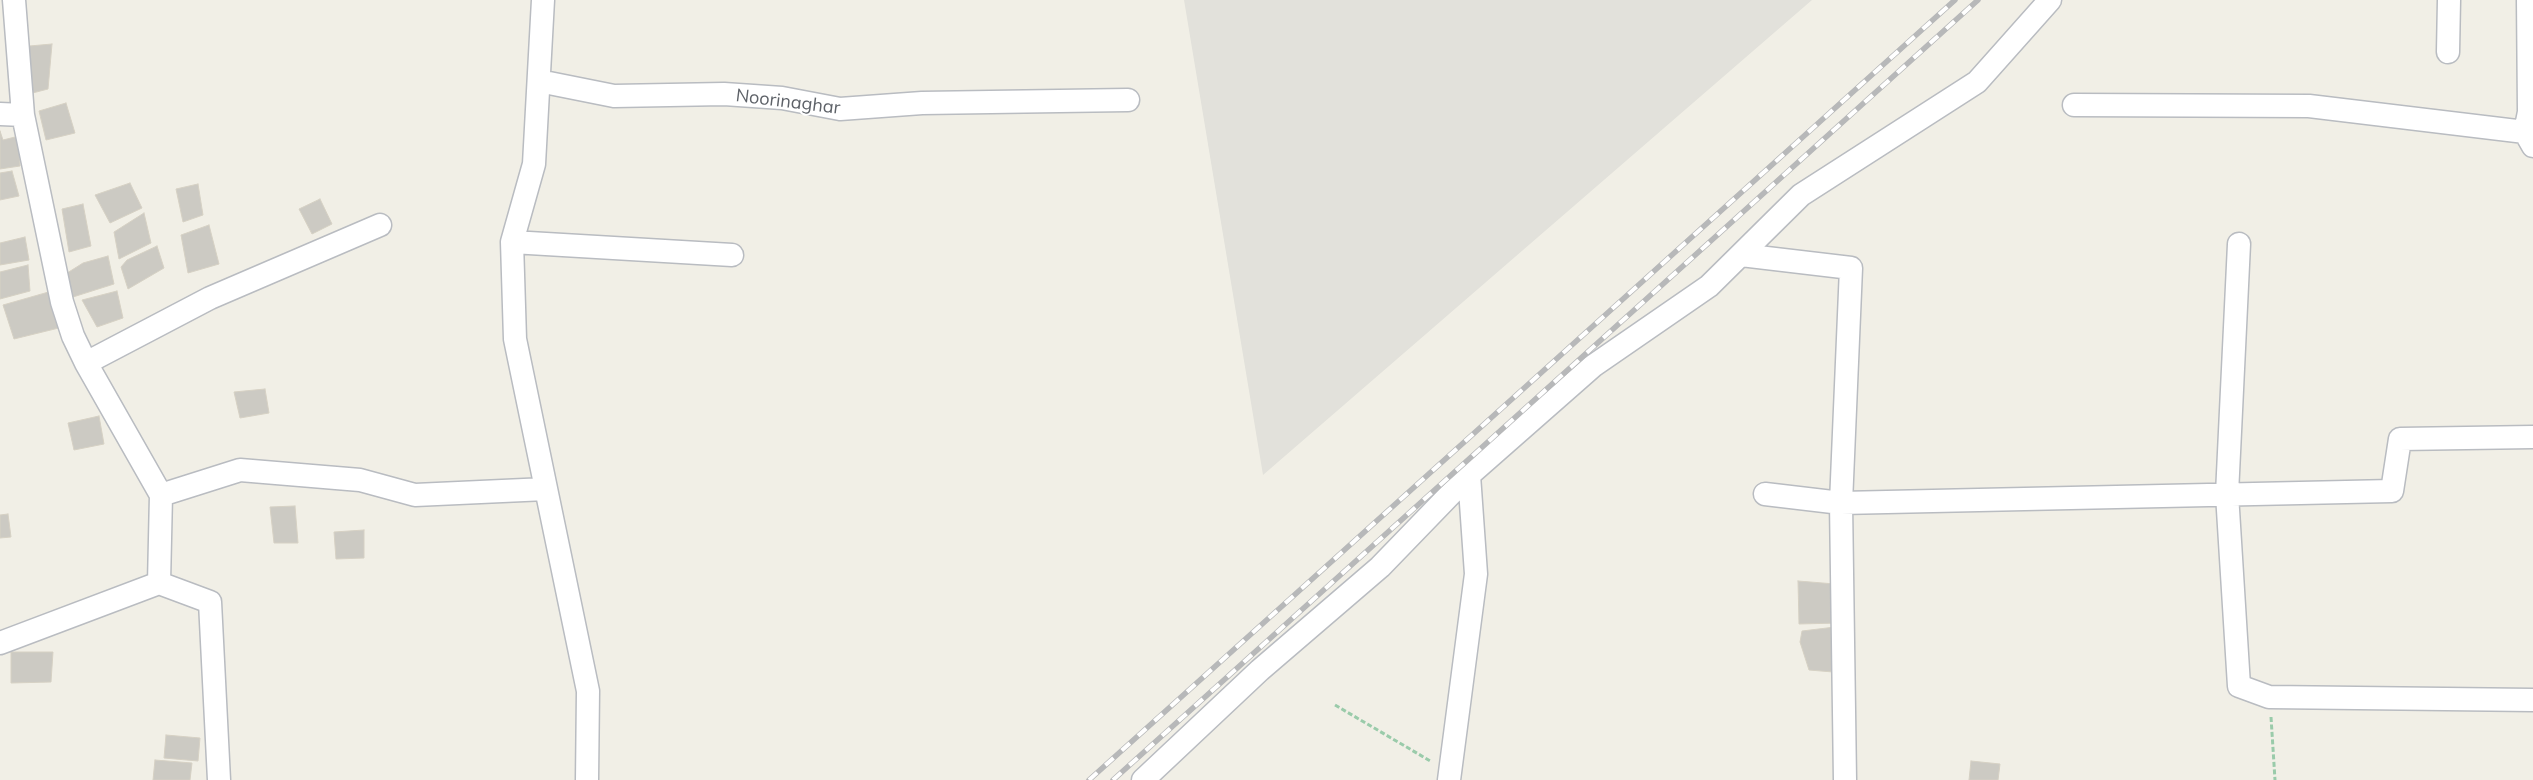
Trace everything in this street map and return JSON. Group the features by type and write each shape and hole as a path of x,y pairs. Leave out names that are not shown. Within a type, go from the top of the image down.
{"street":[{"path":"14,0 23,114 62,302 73,336 86,363 161,495 160,583"},
{"path":"543,0 534,164 512,242 515,339 588,690 587,780"},
{"path":"1144,780 1260,670 1380,568 1469,475 1594,366 1710,286 1801,195 1976,82 2050,0"},
{"path":"2448,52 2449,0"},
{"path":"2074,104 2309,106 2529,139 2528,0"},
{"name":"Noorinaghar","path":"539,81 614,96 724,94 782,98 840,110 922,103 1128,100"},
{"path":"0,114 23,114"},
{"path":"86,363 210,298 380,226"},
{"path":"512,242 732,255"},
{"path":"2239,244 2227,494 2239,686 2269,697 2533,700"},
{"path":"1741,255 1850,268 1841,503 1845,780"},
{"path":"1765,494 1841,503 2392,492 2400,439 2533,437"},
{"path":"161,495 240,470 360,480 415,496 546,489"},
{"path":"1449,777 1476,574 1469,475"},
{"path":"0,643 160,583 210,602 219,780"}],"path":[{"path":"2269,697 2275,780"},
{"path":"1335,705 1422,754 1449,777"}],"shaded area":[{"path":"1184,0 1812,0 1263,475"}],"building":[{"path":"52,44 48,89 21,96 18,47"},
{"path":"66,103 75,133 46,140 39,111"},
{"path":"0,131 3,140 19,136 20,166 0,169"},
{"path":"12,171 19,196 0,200 0,173"},
{"path":"130,183 142,208 110,223 95,195"},
{"path":"198,184 203,215 183,222 176,189"},
{"path":"320,199 332,224 312,234 299,209"},
{"path":"83,204 91,246 69,252 62,209"},
{"path":"144,213 151,243 119,259 114,232"},
{"path":"209,225 219,264 188,273 181,235"},
{"path":"25,237 29,260 0,265 0,243"},
{"path":"157,246 164,268 128,289 121,267 127,260"},
{"path":"108,256 114,284 73,297 64,275 83,263"},
{"path":"28,265 30,291 0,299 0,272"},
{"path":"52,291 67,326 14,339 3,305"},
{"path":"117,291 123,318 97,327 82,300"},
{"path":"265,389 269,413 240,418 234,392"},
{"path":"99,416 104,444 74,450 68,423"},
{"path":"295,506 298,543 274,543 270,507"},
{"path":"8,514 11,537 0,538 0,515"},
{"path":"364,530 364,558 336,559 334,532"},
{"path":"1798,581 1835,584 1840,623 1799,624"},
{"path":"1835,627 1833,672 1809,670 1800,642 1802,631"},
{"path":"11,652 53,652 51,682 11,683"},
{"path":"166,735 200,738 198,761 164,758"},
{"path":"155,760 192,763 190,780 153,780"},
{"path":"1971,761 2000,764 1998,780 1969,780"}],"railway":[{"path":"1089,780 1955,0"},
{"path":"1113,780 1978,0"}]}
